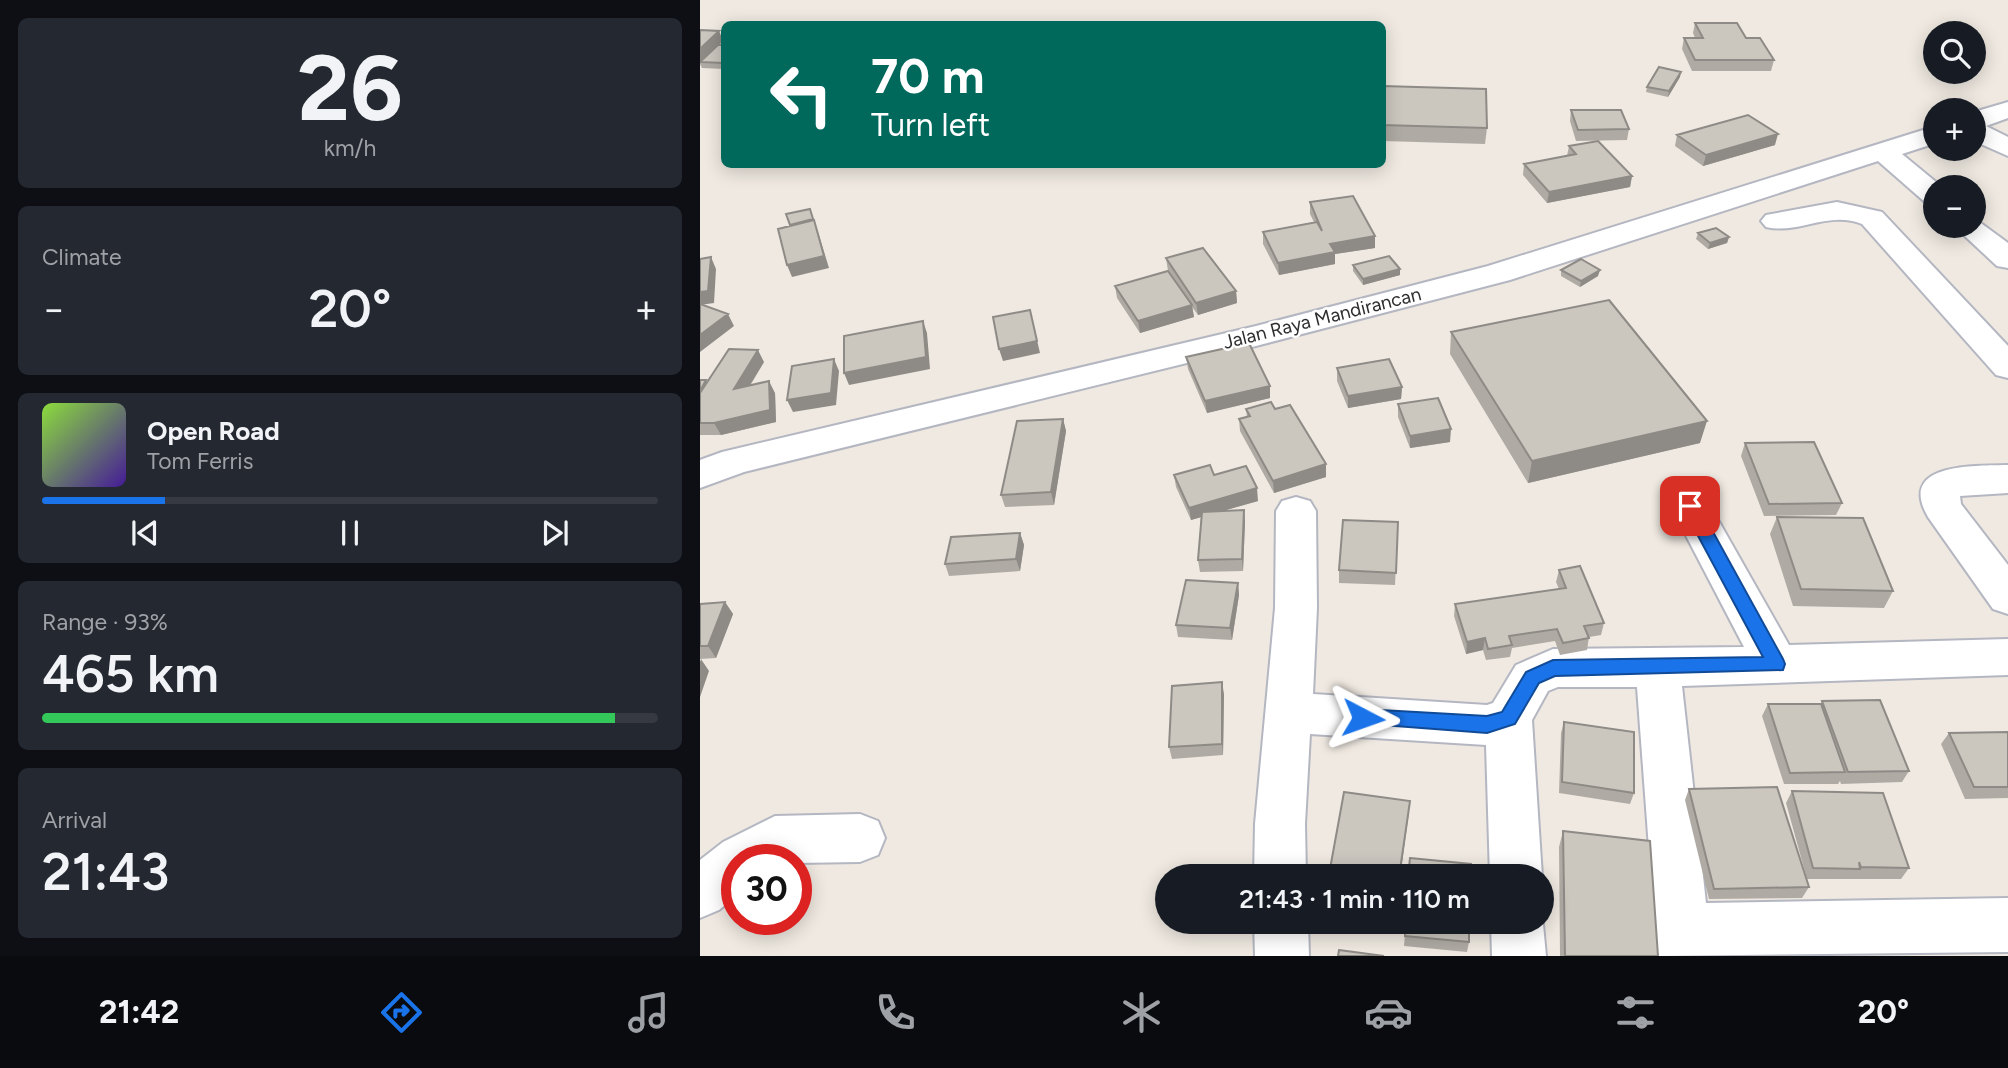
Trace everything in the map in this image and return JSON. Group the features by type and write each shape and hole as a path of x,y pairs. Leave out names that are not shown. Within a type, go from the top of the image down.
{"street":[{"path":"1986,117 2008,110"},
{"path":"1986,137 2008,148"},
{"name":"Jalan Raya Mandirancan","path":"700,474 736,461 1256,336 1499,273 1923,138"},
{"path":"1883,152 1923,186"},
{"path":"1776,220 1843,210 1859,211 1872,218 2008,367"},
{"path":"1983,238 2008,260"},
{"path":"2008,479 1953,481 1940,491 1942,507 2008,597"},
{"path":"1690,506 1776,664"},
{"path":"1280,864 1280,824 1296,608 1296,511"},
{"path":"1515,864 1508,718 1532,678 1542,671 1553,668 1658,668 2008,657"},
{"path":"1658,668 1683,943 2008,925"},
{"path":"1289,713 1487,725 1508,718"},
{"path":"768,844 775,840 860,838"},
{"path":"700,892 721,876"},
{"path":"1281,934 1282,956"},
{"path":"1519,934 1520,956"}],"building":[{"path":"1695,23 1737,23 1746,38 1760,38 1774,60 1695,60 1684,38 1703,38"},
{"path":"700,30 719,31 700,49"},
{"path":"718,45 721,45 721,63 700,62"},
{"path":"1659,67 1681,72 1669,91 1647,87"},
{"path":"1386,86 1486,89 1487,128 1386,125"},
{"path":"1571,110 1621,110 1629,129 1578,130"},
{"path":"1748,115 1778,134 1706,155 1677,135"},
{"path":"1598,141 1632,176 1549,192 1524,164 1576,154 1569,146"},
{"path":"1353,196 1375,236 1330,244 1335,252 1278,263 1263,232 1317,222 1322,231 1310,202"},
{"path":"810,209 813,219 790,225 786,214"},
{"path":"814,220 824,256 787,265 778,229"},
{"path":"1716,228 1729,237 1710,243 1698,233"},
{"path":"1203,248 1236,291 1196,303 1166,258"},
{"path":"1389,256 1400,269 1363,279 1353,265"},
{"path":"711,257 708,291 700,292 700,259"},
{"path":"1581,259 1600,270 1581,281 1561,270"},
{"path":"1168,271 1192,305 1138,321 1115,286"},
{"path":"1609,300 1707,421 1532,461 1451,332"},
{"path":"700,304 728,314 700,335"},
{"path":"1030,310 1037,341 999,349 993,317"},
{"path":"923,321 926,357 844,373 844,336"},
{"path":"1249,343 1270,386 1205,401 1186,357"},
{"path":"729,349 758,350 734,389 769,381 770,410 714,423 700,423 700,393"},
{"path":"834,359 831,393 787,400 792,366"},
{"path":"1389,359 1402,387 1348,396 1337,368"},
{"path":"700,380 706,380 700,391"},
{"path":"1438,398 1451,429 1410,436 1398,404"},
{"path":"1271,402 1275,409 1290,405 1326,464 1273,481 1239,419 1250,416 1246,409"},
{"path":"1063,419 1051,492 1001,495 1017,421"},
{"path":"1814,442 1842,503 1769,504 1745,443"},
{"path":"1210,465 1214,475 1246,466 1257,488 1189,508 1174,475"},
{"path":"1244,510 1242,559 1198,560 1202,512"},
{"path":"1777,517 1863,518 1893,591 1801,589"},
{"path":"1343,520 1398,522 1396,573 1339,570"},
{"path":"1020,533 1016,559 945,564 951,537"},
{"path":"1580,566 1604,623 1584,626 1589,638 1563,643 1557,629 1509,636 1512,645 1488,649 1485,638 1467,642 1455,604 1566,588 1559,570"},
{"path":"1186,580 1238,583 1230,628 1176,625"},
{"path":"725,602 708,646 700,646 700,604"},
{"path":"1222,682 1222,744 1169,747 1172,686"},
{"path":"1880,700 1909,771 1848,772 1822,701"},
{"path":"1768,704 1821,704 1845,772 1790,773"},
{"path":"1564,722 1634,732 1634,793 1562,782"},
{"path":"2008,732 2008,787 1974,787 1949,733"},
{"path":"1777,787 1809,887 1714,889 1689,789"},
{"path":"1792,791 1883,793 1909,868 1861,867 1859,862 1860,869 1813,868"},
{"path":"1344,792 1410,801 1401,864 1331,864"},
{"path":"1563,831 1650,841 1658,956 1565,956"},
{"path":"1410,858 1471,864 1409,864"},
{"path":"1469,934 1469,942 1405,936"},
{"path":"1339,950 1384,956 1338,956"}],"route":[{"path":"1363,718 1487,725 1508,718 1532,678 1553,668 1776,664 1690,506"}]}
